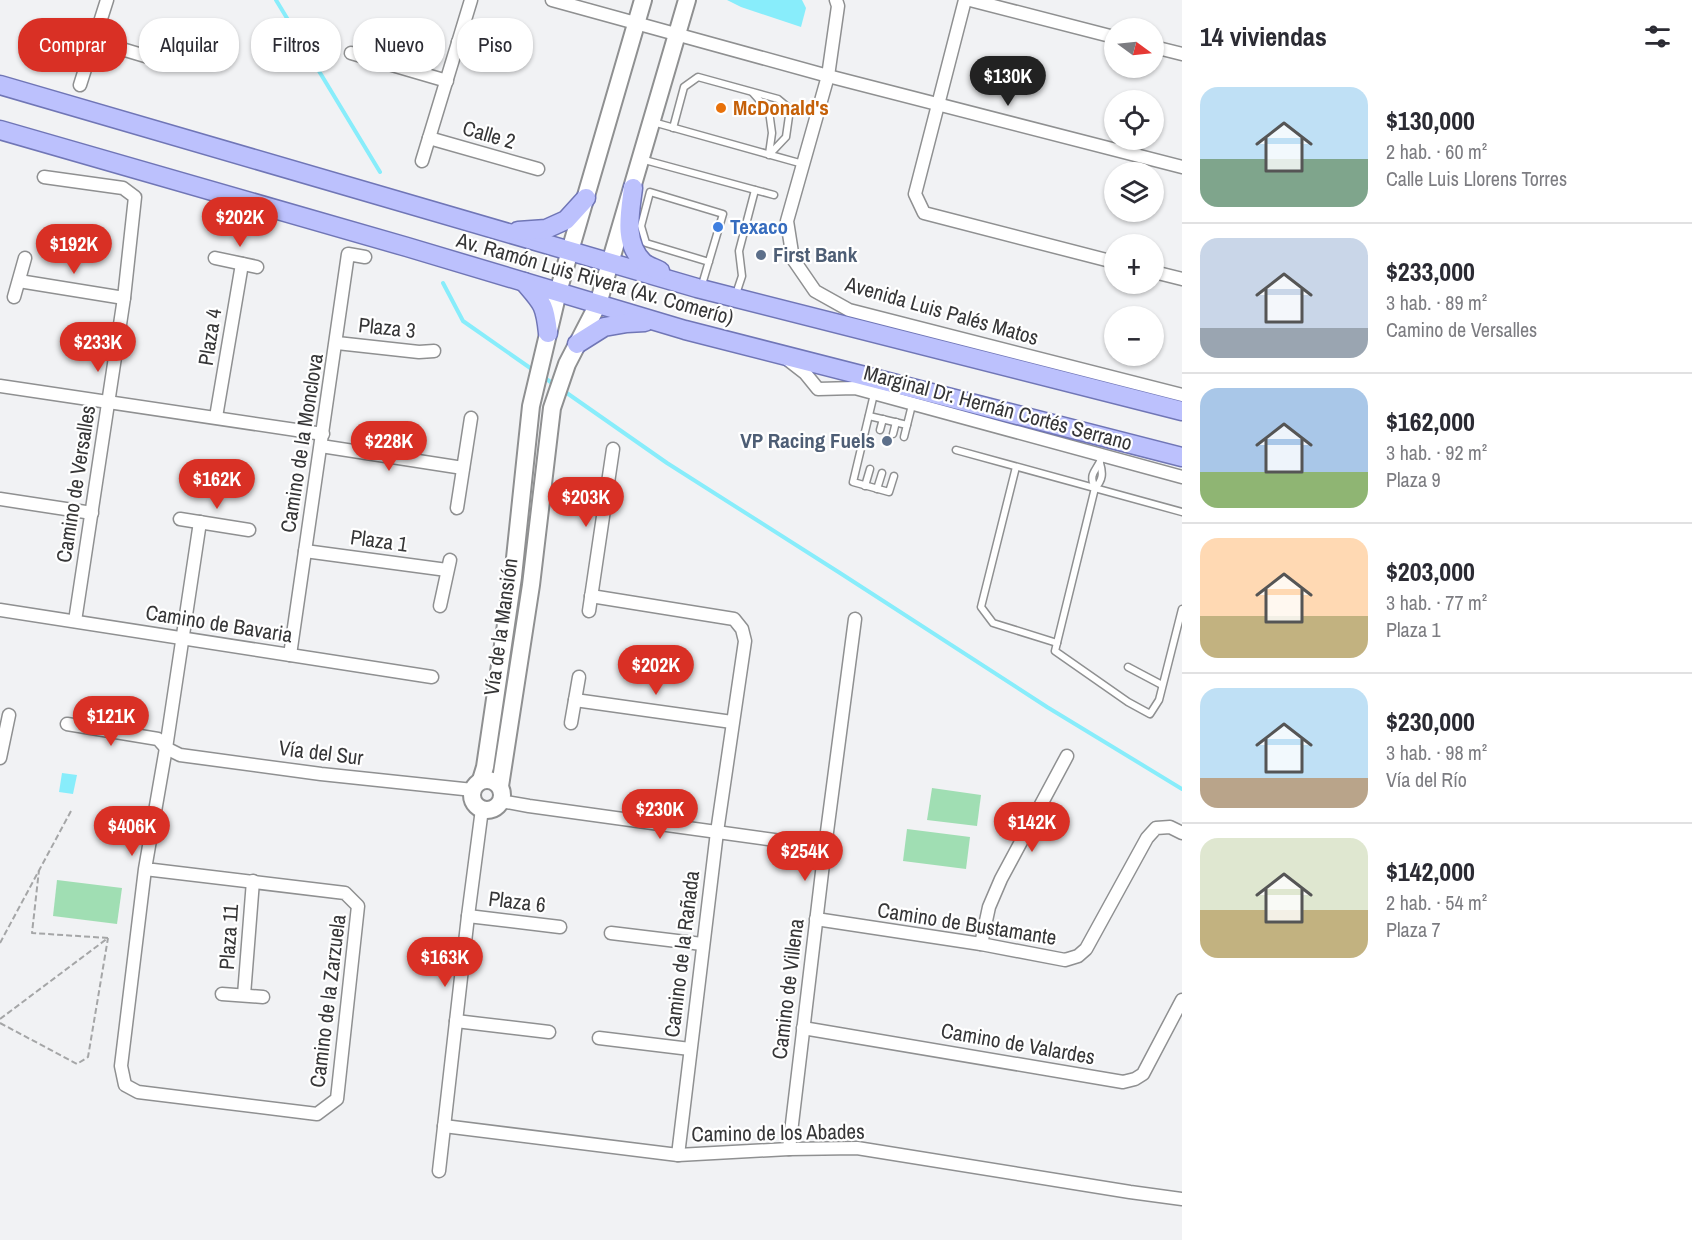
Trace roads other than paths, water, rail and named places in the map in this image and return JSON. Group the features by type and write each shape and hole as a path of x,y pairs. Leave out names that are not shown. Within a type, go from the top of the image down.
{"main road":[{"name":"Av. Ramón Luis Rivera (Av. Comerío)","path":"0,85 701,289 1182,411"},
{"name":"Av. Ramón Luis Rivera (Av. Comerío)","path":"0,130 660,322 1182,457"},
{"path":"641,190 628,225 633,246 644,262 683,283"},
{"path":"508,232 546,229 556,225 566,220 585,198"},
{"path":"524,282 542,303 548,333"},
{"path":"577,344 604,327 627,323 660,322"}],"street":[{"path":"102,18 107,0"},
{"path":"465,18 471,0"},
{"path":"552,0 937,105 1182,167"},
{"name":"Vía de la Mansión","path":"477,785 485,767 513,577 531,406 536,382 558,292 643,0"},
{"name":"Vía de la Mansión","path":"501,794 531,585 552,408 567,364 598,304 611,262 641,190 640,159 687,0"},
{"name":"Avenida Luis Palés Matos","path":"836,0 838,6 828,76 787,221 793,259 815,291 849,310 1182,395"},
{"path":"965,0 915,194 924,213 1104,259"},
{"path":"970,0 1104,34"},
{"path":"422,161 457,46"},
{"path":"1164,49 1182,54"},
{"path":"351,53 447,81"},
{"path":"80,85 84,72"},
{"name":"Calle 2","path":"429,138 538,169"},
{"name":"Camino de Versalles","path":"44,177 123,188 135,197 124,298 75,621"},
{"name":"Camino de la Monclova","path":"290,655 337,343 348,254 365,257"},
{"path":"14,297 25,258"},
{"path":"215,258 258,267"},
{"name":"Plaza 4","path":"216,417 242,264"},
{"path":"1164,274 1182,279"},
{"path":"19,281 124,298"},
{"name":"Plaza 3","path":"337,343 419,352 434,351"},
{"name":"Marginal Dr. Hernán Cortés Serrano","path":"781,354 805,374 818,389 855,388 1101,459 1182,477"},
{"path":"0,386 216,417 463,468"},
{"path":"457,508 471,418"},
{"path":"589,611 614,449"},
{"path":"0,499 92,513"},
{"path":"180,519 249,530"},
{"name":"Camino de la Zarzuela","path":"145,869 345,893 358,906 337,1099 318,1113 138,1092 125,1085 122,1066 145,869 200,522"},
{"name":"Plaza 1","path":"305,551 449,565 440,606"},
{"name":"Camino de la Rañada","path":"591,596 734,619 742,629 745,641 702,944 678,1155"},
{"name":"Camino de Bavaria","path":"0,610 432,677"},
{"name":"Camino de Villena","path":"789,1149 855,619"},
{"path":"571,723 579,677"},
{"path":"575,700 732,722"},
{"path":"0,758 9,715"},
{"name":"Vía del Sur","path":"67,724 158,739 166,748 180,755 192,757 321,774 477,785"},
{"path":"981,944 988,906 1000,879 1067,756"},
{"path":"501,794 496,807 489,810 482,809 474,801 477,785 488,779 495,781 501,794 529,806 825,847"},
{"path":"439,1171 482,809"},
{"name":"Camino de Bustamante","path":"816,919 981,944 1065,960 1078,956 1086,949 1147,838 1156,828 1170,827 1182,833"},
{"name":"Plaza 11","path":"244,996 253,881"},
{"name":"Plaza 6","path":"468,916 560,927"},
{"path":"611,933 702,944"},
{"name":"Plaza 11","path":"222,994 263,997"},
{"name":"Camino de Valardes","path":"803,1028 1123,1082 1136,1080 1143,1074 1182,1000"},
{"path":"456,1021 549,1032"},
{"path":"599,1038 690,1049"},
{"name":"Camino de los Abades","path":"444,1126 678,1155 856,1148 1182,1199"}],"lane":[{"path":"674,128 684,87 698,77 778,99 790,109 786,137 769,155"},
{"path":"753,92 769,111 772,133 769,155"},
{"path":"651,122 803,164"},
{"path":"640,159 774,195"},
{"path":"701,289 709,262 723,214 641,190 641,226 645,243 709,262"},
{"path":"735,297 742,276 739,251 755,190"},
{"path":"874,394 853,483 889,492 894,476"},
{"path":"904,437 912,405"},
{"path":"869,416 907,425"},
{"path":"880,430 883,419"},
{"path":"892,434 896,422"},
{"path":"956,450 1182,512"},
{"path":"1101,459 1103,472 1101,482 1095,488 1055,651 1128,702 1150,714 1159,700 1182,609"},
{"path":"1017,467 981,607 993,623 1057,643"},
{"path":"865,486 870,469"},
{"path":"877,489 882,472"},
{"path":"1128,667 1162,685"}],"water":[{"path":"727,0 802,0 806,8 801,27"},
{"path":"62,773 77,775 73,794 59,792"}],"waterway":[{"path":"276,0 380,172"},
{"path":"443,283 463,321 536,372"},
{"path":"542,376 555,385"},
{"path":"564,391 667,463 1047,707 1182,789"}],"place":[{"name":"McDonald's","path":"721,108"},
{"name":"Texaco","path":"718,227"},
{"name":"First Bank","path":"761,255"},
{"name":"VP Racing Fuels","path":"887,441"}]}
